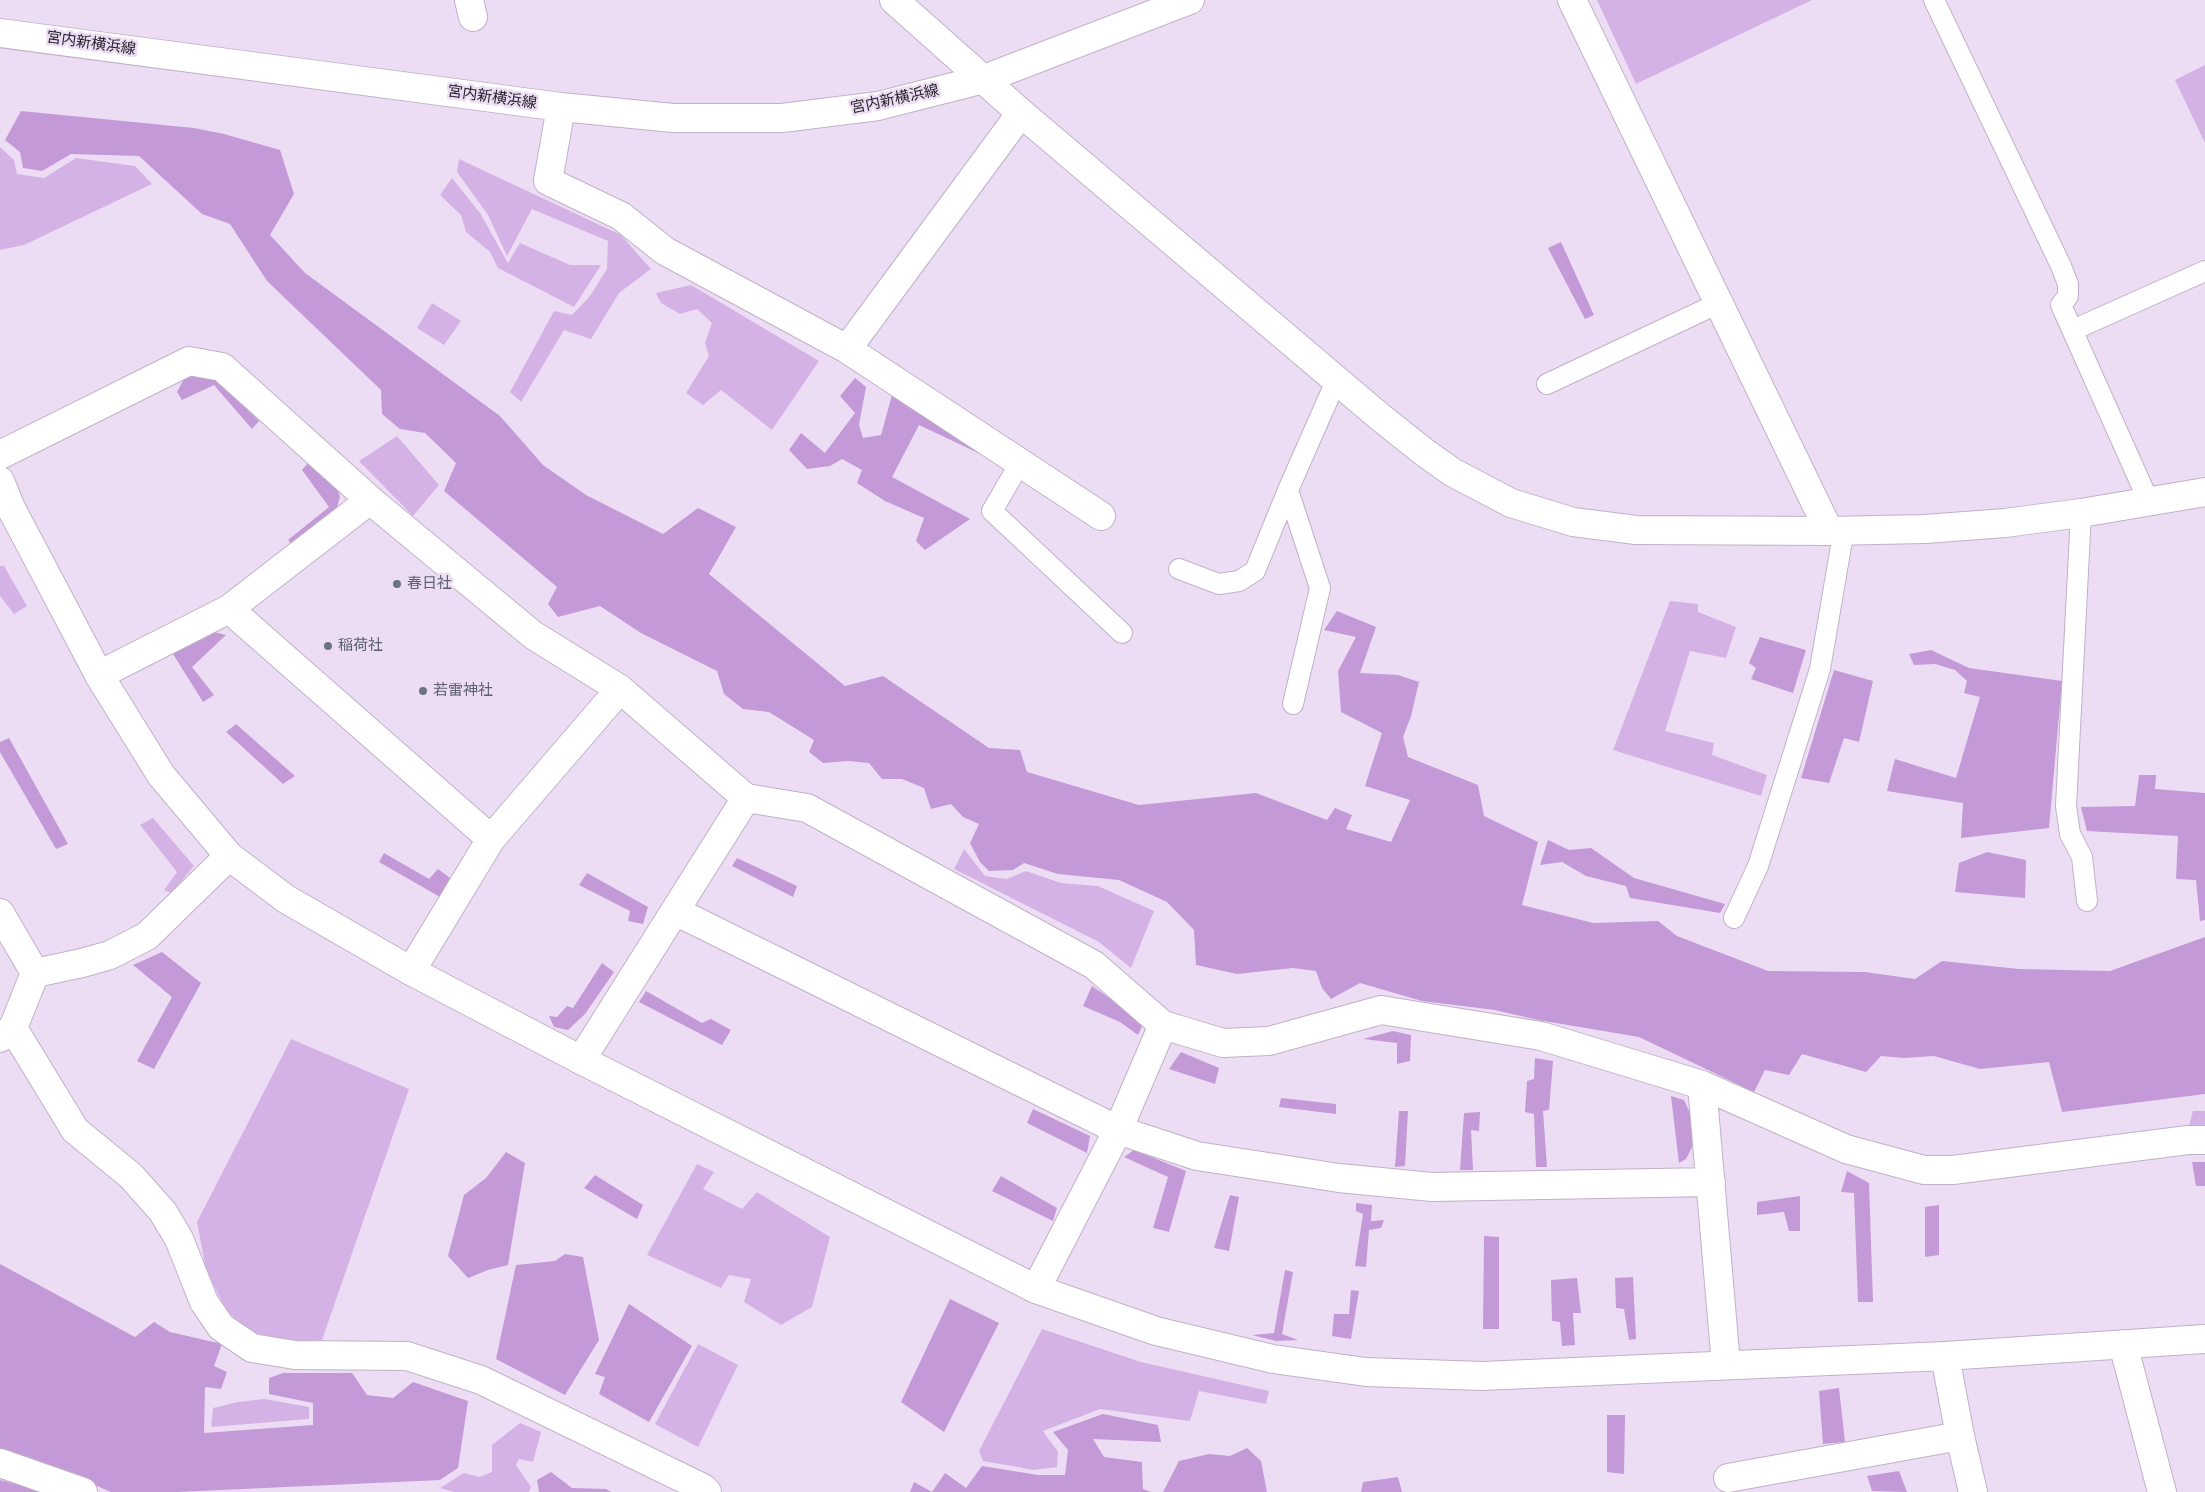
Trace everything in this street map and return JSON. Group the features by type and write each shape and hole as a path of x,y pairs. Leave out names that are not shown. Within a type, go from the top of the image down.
{"street":[{"path":"894,0 1021,113 1336,381 1424,452 1452,472 1511,503 1573,522 1636,530 1925,529 2081,513 2205,492"},
{"name":"宮内新横浜線","path":"0,32 561,107 673,118 782,118 878,106 984,79 1190,0"},
{"path":"1572,0 1719,303 1837,530"},
{"path":"561,107 548,181 621,216 665,251 846,349 1101,516"},
{"path":"846,349 1021,113"},
{"path":"0,455 189,361 222,367 370,500 533,635 620,689 746,798 806,808 1094,965 1163,1024 1223,1043 1268,1041 1380,1010 1541,1036 1702,1086 1846,1149 1924,1170 1953,1170 2188,1140 2205,1140"},
{"path":"0,481 6,516 99,675 161,775 229,856 286,899 411,971 581,1060 1036,1289 1156,1331 1273,1359 1366,1372 1482,1376 1945,1356 2205,1339"},
{"path":"99,675 229,610 370,500"},
{"path":"229,610 491,840"},
{"path":"411,971 491,840 620,689"},
{"path":"581,1060 746,798"},
{"path":"35,973 110,955 147,936 229,856"},
{"path":"675,911 1118,1130 1197,1156 1340,1178 1432,1187 1711,1182"},
{"path":"0,913 35,973"},
{"path":"35,973 6,1033 75,1130 131,1176 163,1212 178,1238 204,1302 221,1327 252,1348 295,1355 407,1356 481,1380 704,1488 707,1492"},
{"path":"1036,1289 1118,1130 1163,1024"},
{"path":"1702,1086 1726,1366"},
{"path":"2123,1344 2162,1492"},
{"path":"1945,1356 1973,1492"},
{"path":"1728,1478 1960,1436"},
{"path":"0,1463 83,1492"}],"lane":[{"path":"1934,0 2061,266 2068,284 2068,296 2062,306 2149,502"},
{"path":"2072,330 2205,271"},
{"path":"1547,384 1719,303"},
{"path":"1179,569 1219,584 1240,581 1255,570 1336,381"},
{"path":"1020,463 992,511 1122,633"},
{"path":"1288,490 1320,588 1293,704"},
{"path":"2081,513 2066,806 2070,834 2082,857 2087,901"},
{"path":"1734,918 1758,866 1820,670 1837,530"}],"shaded area":[{"path":"1597,0 1812,0 1636,84"},
{"path":"2205,65 2205,143 2175,80"},
{"path":"21,111 194,128 224,134 280,150 294,194 270,235 305,273 500,416 543,465 586,495 663,534 698,508 736,527 709,574 845,686 883,676 989,748 1020,750 1027,772 1139,805 1256,793 1327,820 1335,808 1352,815 1346,829 1391,842 1410,800 1365,786 1382,733 1341,712 1338,671 1356,637 1324,630 1337,611 1376,627 1360,673 1398,675 1419,682 1411,716 1403,737 1408,757 1478,785 1484,816 1538,842 1522,905 1593,923 1658,921 1677,936 1768,971 1865,972 1915,979 1942,961 2019,969 2110,971 2205,937 2205,1094 2062,1112 2049,1062 1980,1069 1934,1056 1904,1058 1881,1056 1866,1072 1802,1054 1789,1075 1765,1070 1754,1092 1639,1037 1538,1020 1495,1010 1422,1001 1360,983 1331,999 1322,988 1316,971 1293,968 1237,974 1196,965 1194,930 1167,902 1119,880 1058,874 1024,863 1013,870 989,871 980,862 970,843 979,824 963,817 951,804 931,809 924,788 902,779 882,779 869,763 848,761 823,763 809,752 814,740 769,712 743,709 724,694 717,671 641,633 600,606 558,617 548,604 557,587 444,491 456,463 425,433 400,429 382,414 381,390 267,281 230,224 202,214 139,156 71,154 42,171 23,168 20,152 5,140"},
{"path":"0,147 14,160 17,174 44,178 76,158 135,166 152,184 24,245 0,250"},
{"path":"459,159 621,235 651,269 619,293 591,339 564,330 521,402 510,392 554,311 572,315 590,296 607,269 608,241 532,209 507,256 488,215 457,172"},
{"path":"452,178 480,213 508,263 520,243 570,265 601,265 574,307 498,268 490,252 466,232 461,215 440,195"},
{"path":"1561,242 1594,315 1585,319 1548,248"},
{"path":"691,285 819,361 772,430 721,390 703,405 686,393 709,356 705,343 712,323 697,309 680,314 661,303 656,293"},
{"path":"432,303 461,321 444,345 417,328"},
{"path":"199,373 220,379 259,421 252,429 214,385 182,400 177,392 184,379"},
{"path":"855,378 866,387 859,425 863,438 881,435 892,395 993,460 919,425 892,477 970,519 925,550 916,541 924,518 885,501 857,483 862,470 842,459 830,466 807,469 789,450 801,433 825,453 855,413 840,396"},
{"path":"397,436 439,485 413,516 359,461"},
{"path":"309,462 334,482 340,496 335,516 295,548 288,540 329,507 302,470"},
{"path":"0,566 4,566 27,606 14,614 0,596"},
{"path":"1670,601 1698,604 1698,612 1736,627 1726,658 1690,651 1665,731 1714,743 1712,755 1767,775 1761,796 1613,750"},
{"path":"210,631 226,635 192,667 214,695 203,702 173,654 195,635"},
{"path":"1760,637 1806,650 1793,693 1751,679 1756,668 1749,663"},
{"path":"1931,650 1969,668 2062,681 2049,828 1961,838 1963,803 1887,791 1895,759 1956,778 1980,697 1964,693 1967,681 1955,670 1935,664 1914,665 1909,654"},
{"path":"1834,670 1873,681 1859,742 1844,738 1829,783 1801,778"},
{"path":"236,724 295,776 283,784 226,732"},
{"path":"9,738 68,844 56,849 0,752 0,742"},
{"path":"2139,775 2156,775 2155,789 2205,793 2205,920 2200,921 2196,880 2176,879 2178,836 2087,831 2081,807 2135,806"},
{"path":"153,818 194,866 171,893 164,890 177,872 140,825"},
{"path":"1548,840 1569,850 1591,848 1634,878 1725,904 1720,913 1630,898 1626,886 1586,876 1562,862 1540,865"},
{"path":"964,849 985,876 1007,879 1026,871 1061,883 1098,886 1154,911 1131,968 1099,942 954,869"},
{"path":"1987,852 2026,860 2025,898 1955,892 1959,863"},
{"path":"384,853 429,879 438,869 450,878 440,897 379,862"},
{"path":"737,858 797,886 793,897 732,866"},
{"path":"587,873 648,907 643,924 628,921 630,911 579,885"},
{"path":"162,952 201,983 154,1069 137,1061 172,997 133,965"},
{"path":"602,963 614,972 585,1014 568,1030 554,1027 549,1016 557,1017 567,1006 573,1008"},
{"path":"1092,986 1134,1015 1142,1026 1138,1035 1120,1022 1083,1006"},
{"path":"646,991 702,1023 711,1019 731,1030 722,1045 639,1002"},
{"path":"1393,1031 1411,1035 1410,1061 1397,1064 1397,1043 1363,1039"},
{"path":"291,1039 409,1089 322,1340 283,1342 253,1335 226,1310 206,1270 197,1222"},
{"path":"1181,1052 1219,1068 1215,1084 1169,1069"},
{"path":"1535,1058 1553,1061 1549,1110 1543,1111 1547,1167 1536,1167 1534,1114 1525,1112 1527,1081 1534,1079"},
{"path":"1671,1096 1684,1100 1692,1117 1692,1147 1686,1159 1679,1163"},
{"path":"1281,1098 1336,1104 1336,1114 1279,1107"},
{"path":"1033,1109 1090,1136 1087,1153 1027,1123"},
{"path":"1399,1111 1408,1111 1405,1166 1395,1167"},
{"path":"2193,1111 2205,1111 2205,1128 2188,1129"},
{"path":"1480,1112 1479,1131 1471,1130 1473,1170 1460,1170 1464,1113"},
{"path":"1134,1150 1186,1171 1169,1232 1153,1228 1168,1177 1124,1157"},
{"path":"506,1152 525,1163 508,1265 468,1278 448,1256 464,1195 486,1178"},
{"path":"2192,1162 2205,1162 2205,1186 2196,1186"},
{"path":"697,1164 714,1172 703,1189 742,1209 757,1192 830,1237 812,1307 781,1325 744,1302 751,1279 729,1275 721,1288 647,1255"},
{"path":"1847,1171 1869,1183 1873,1302 1858,1302 1854,1193 1841,1192"},
{"path":"595,1175 643,1205 637,1219 584,1188"},
{"path":"1001,1176 1057,1208 1053,1221 992,1191"},
{"path":"1230,1195 1239,1197 1229,1251 1214,1248"},
{"path":"1800,1196 1800,1231 1789,1231 1784,1212 1757,1215 1757,1202"},
{"path":"1356,1203 1372,1205 1371,1221 1384,1220 1381,1228 1369,1230 1366,1267 1355,1266 1363,1214 1356,1211"},
{"path":"1939,1205 1939,1255 1925,1257 1925,1207"},
{"path":"1484,1236 1499,1237 1499,1329 1483,1329"},
{"path":"565,1254 583,1257 599,1340 565,1395 496,1359 516,1265 555,1261"},
{"path":"0,1264 135,1337 154,1322 170,1332 222,1344 214,1366 227,1372 221,1389 205,1387 204,1433 313,1425 313,1403 269,1394 269,1378 283,1373 352,1373 367,1395 393,1398 413,1382 468,1401 458,1468 440,1480 177,1492 111,1492 29,1457 0,1451"},
{"path":"1285,1270 1293,1272 1282,1334 1298,1340 1276,1341 1252,1335 1274,1333"},
{"path":"1633,1277 1636,1339 1629,1340 1624,1309 1616,1308 1615,1278"},
{"path":"1577,1278 1581,1313 1573,1313 1575,1345 1562,1346 1560,1322 1552,1321 1551,1280"},
{"path":"1351,1290 1359,1291 1351,1339 1332,1336 1334,1314 1349,1314"},
{"path":"950,1299 999,1323 944,1432 901,1402"},
{"path":"629,1304 692,1346 649,1422 599,1394 605,1377 595,1374"},
{"path":"1042,1329 1141,1362 1269,1391 1266,1404 1199,1391 1190,1421 1100,1409 1043,1431 1058,1452 1057,1467 1034,1470 983,1461 979,1451"},
{"path":"698,1344 738,1365 698,1447 655,1424"},
{"path":"1839,1388 1845,1442 1823,1444 1819,1391"},
{"path":"264,1399 309,1407 309,1419 211,1427 213,1408 238,1402"},
{"path":"1103,1414 1158,1425 1161,1442 1093,1439 1104,1457 1142,1462 1143,1489 1151,1492 932,1492 945,1473 966,1488 982,1466 1038,1475 1065,1475 1068,1450 1053,1432"},
{"path":"1607,1415 1625,1415 1624,1474 1607,1472"},
{"path":"520,1423 541,1432 533,1462 519,1459 516,1465 531,1487 529,1492 454,1492 440,1488 464,1473 479,1477 492,1472 492,1445"},
{"path":"1247,1448 1261,1461 1267,1492 1163,1492 1179,1461 1209,1454 1230,1456"},
{"path":"1899,1471 1907,1492 1872,1491 1867,1476"},
{"path":"551,1472 572,1488 606,1489 611,1492 539,1492 537,1480"},
{"path":"1398,1477 1402,1492 1361,1492 1363,1482"},
{"path":"0,1480 47,1492 0,1492"},
{"path":"914,1482 932,1492 910,1492"}],"place":[{"name":"春日社","path":"397,584"},
{"name":"稲荷社","path":"328,646"},
{"name":"若雷神社","path":"423,691"}]}
